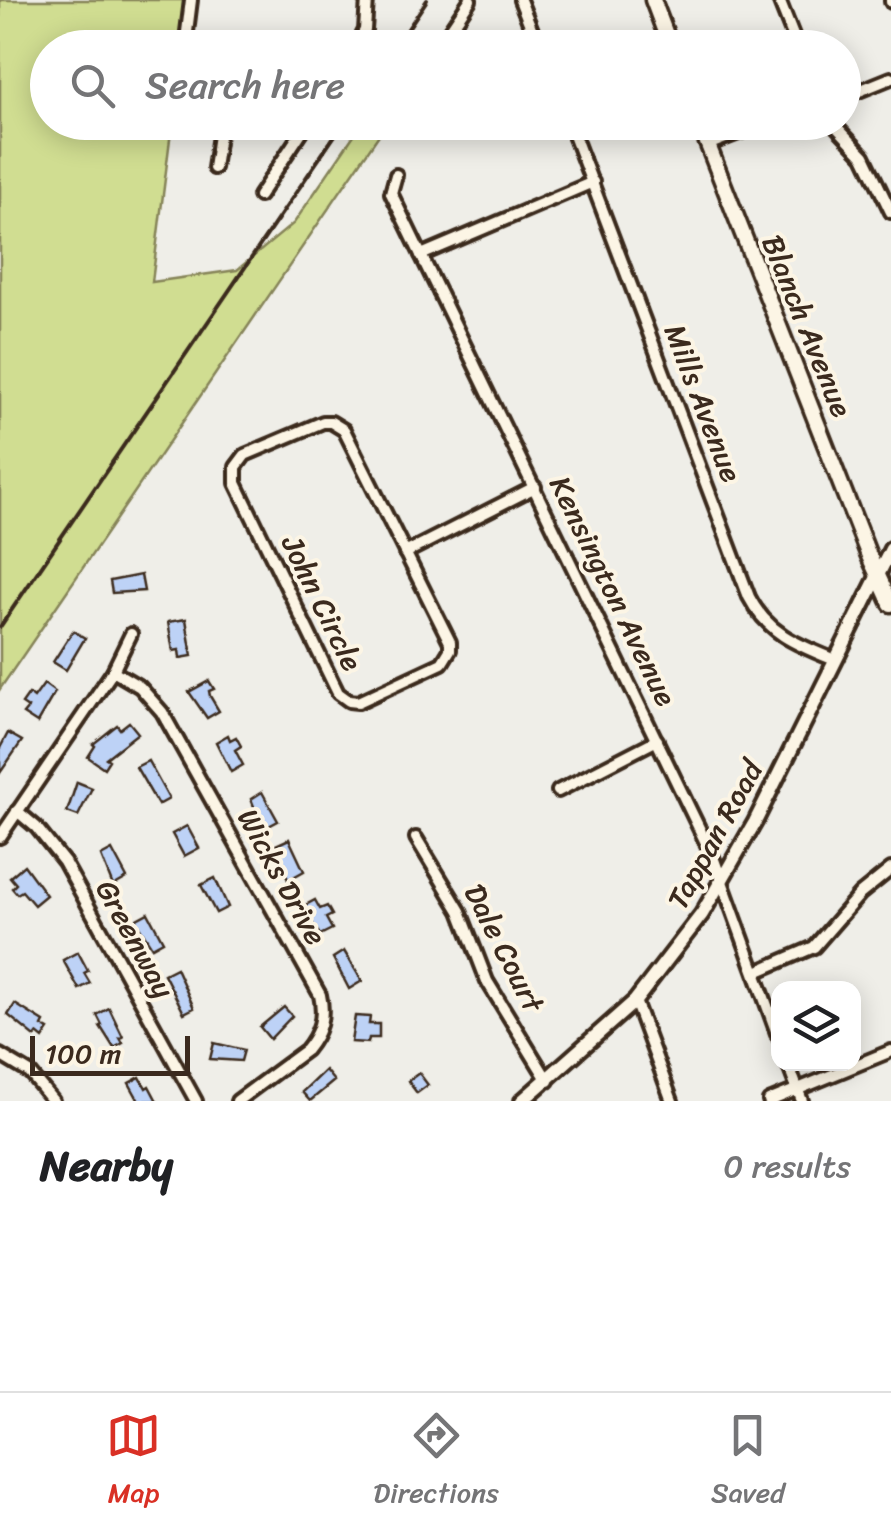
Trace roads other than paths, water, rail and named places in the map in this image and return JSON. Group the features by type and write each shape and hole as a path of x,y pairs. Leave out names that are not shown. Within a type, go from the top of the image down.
{"main road":[{"path":"653,0 664,30"},
{"name":"Blanch Avenue","path":"705,140 891,604"}],"street":[{"path":"187,30 191,0"},
{"path":"365,30 367,0"},
{"path":"450,30 470,0"},
{"path":"520,0 532,30"},
{"path":"779,0 791,30"},
{"path":"861,91 891,78"},
{"path":"214,168 218,140"},
{"path":"259,196 297,140"},
{"name":"Mills Avenue","path":"576,140 756,611 786,640 835,660"},
{"path":"707,145 720,140"},
{"path":"849,140 864,156 891,212"},
{"name":"Kensington Avenue","path":"396,175 391,193 722,879 771,1016"},
{"path":"421,255 593,182"},
{"name":"John Circle","path":"322,422 338,425 405,553 450,642 450,650 442,662 365,700 350,701 338,693 236,484 236,467 246,455 322,422"},
{"path":"405,553 536,488"},
{"name":"Tappan Road","path":"522,1101 635,1001 702,914 763,806 891,549"},
{"path":"0,837 113,671 130,634"},
{"name":"Wicks Drive","path":"113,671 140,688 162,712 320,995 322,1017 314,1040 237,1101"},
{"path":"558,791 657,740"},
{"name":"Greenway","path":"17,812 44,836 64,862 196,1101"},
{"name":"Dale Court","path":"416,838 460,911 487,981 548,1081"},
{"path":"756,972 814,946 860,894 891,869"},
{"path":"635,1001 672,1101"},
{"path":"769,1101 800,1095 891,1051"},
{"path":"0,1055 30,1073 52,1101"},
{"path":"791,1071 800,1095"}],"railway":[{"path":"407,30 427,0"},
{"path":"0,627 332,140"}]}
